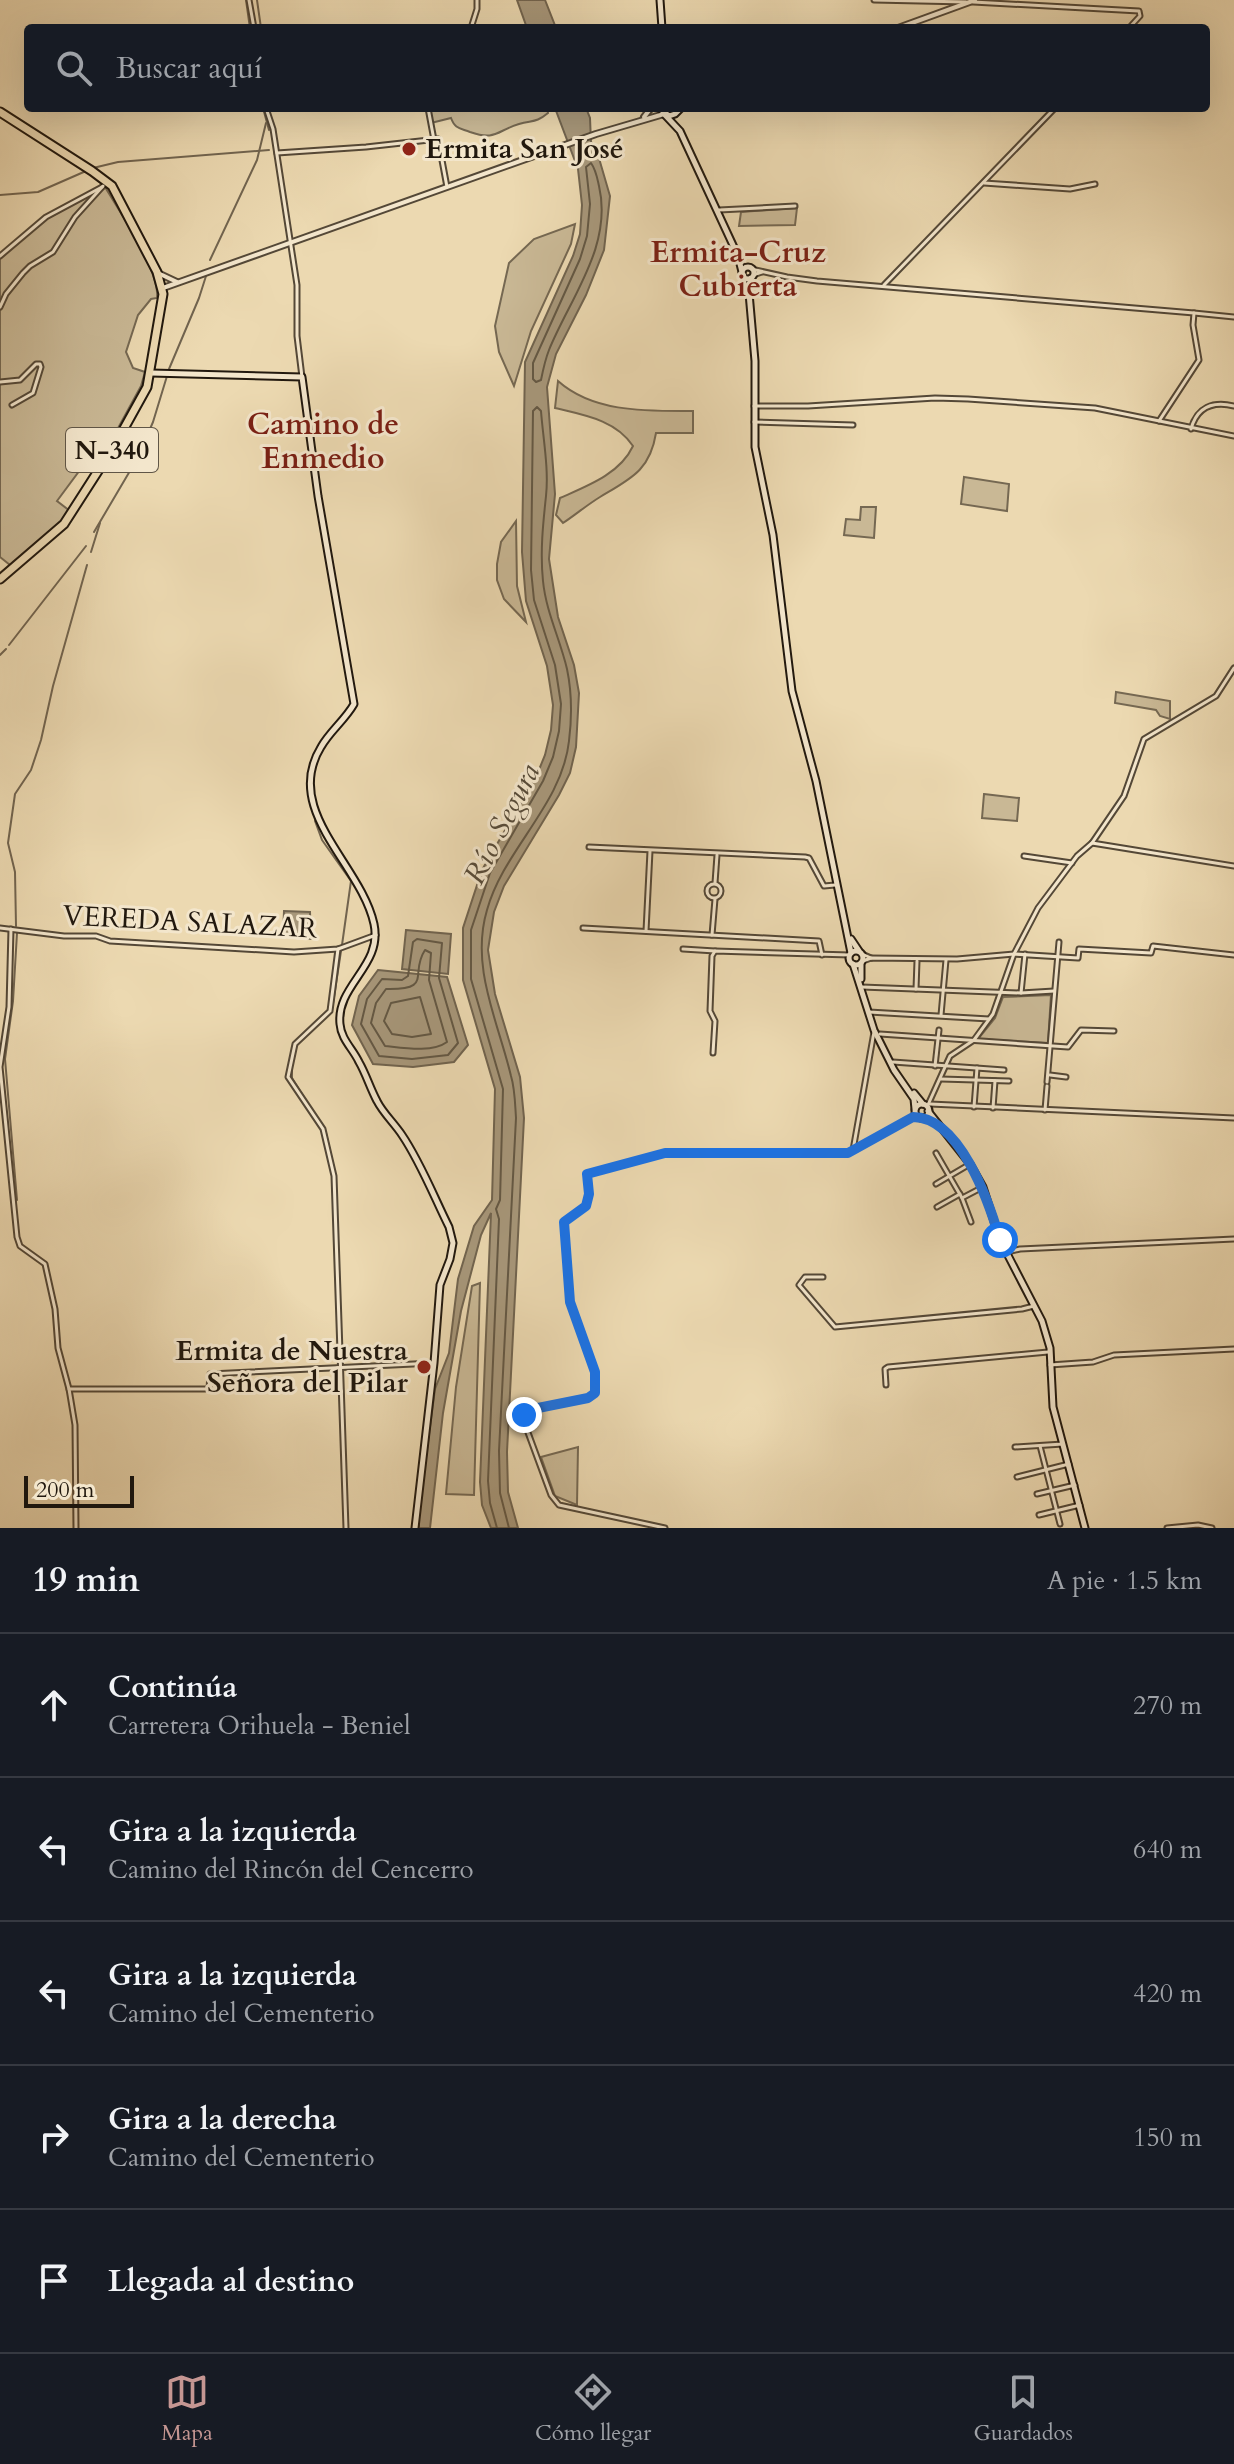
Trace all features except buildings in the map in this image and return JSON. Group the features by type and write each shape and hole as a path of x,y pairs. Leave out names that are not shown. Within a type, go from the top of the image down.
{"highway":[{"name":"N-340","path":"0,112 106,185 122,202 163,288 151,373 142,396 75,509 59,530 0,579"}],"main road":[{"path":"660,0 662,24"},
{"path":"665,114 676,112"},
{"path":"680,112 680,131"},
{"path":"665,114 680,131 748,273 755,361 755,447 775,550 792,691 850,937 861,957 862,987 869,1012 893,1062 970,1164 983,1187 1006,1252 1035,1305 1050,1352 1053,1407 1081,1508 1082,1528"},
{"path":"151,373 302,377 318,496 354,704 347,717 320,747 308,784 325,835 363,894 376,935 374,951 351,986 342,1006 340,1022 343,1036 358,1059 377,1101 403,1136 449,1227 453,1243 440,1285 415,1528"},
{"path":"821,805 853,964 878,1035 914,1099 917,1114"},
{"path":"850,954 861,957"},
{"path":"853,964 861,957"},
{"path":"917,1114 927,1107"},
{"path":"917,1114 927,1107"},
{"path":"917,1114 938,1124"}],"street":[{"path":"249,0 253,24"},
{"path":"472,24 477,0"},
{"path":"874,0 972,1 1139,11 1140,16 1133,24"},
{"path":"909,24 972,1"},
{"path":"267,112 277,153 298,294 297,336 302,377"},
{"path":"429,112 434,140"},
{"path":"642,118 647,112"},
{"path":"884,285 1051,112"},
{"path":"163,288 642,118 665,114"},
{"path":"277,153 438,139 447,187"},
{"path":"984,183 1070,189 1095,184"},
{"path":"0,256 46,217 106,185"},
{"path":"0,307 23,273 53,252 75,217 106,185"},
{"path":"716,210 795,206"},
{"path":"157,272 179,282"},
{"path":"748,273 1234,317"},
{"path":"163,302 168,291 179,282"},
{"path":"1159,421 1199,360 1194,313"},
{"path":"0,382 20,380 36,364 40,364 33,393 12,405"},
{"path":"754,406 968,399 1095,408 1234,436"},
{"path":"1191,429 1199,411 1218,403 1234,406"},
{"path":"754,422 853,425"},
{"path":"927,1107 952,1054 974,1040 989,1019 1014,954 1038,908 1072,863 1092,843 1124,796 1144,739 1216,696 1234,668"},
{"path":"1092,843 1234,866"},
{"path":"589,847 809,858 824,886 835,885"},
{"path":"646,931 650,850"},
{"path":"715,898 722,890 715,883 717,854"},
{"path":"1024,856 1072,863"},
{"path":"715,883 707,890 708,895 715,898"},
{"path":"712,935 715,898"},
{"name":"VEREDA SALAZAR","path":"0,928 64,936 96,936 110,941 294,952 338,949 376,935"},
{"path":"583,928 819,941 822,955"},
{"path":"11,929 9,1007 0,1067 17,1237 20,1246 45,1264 55,1309 58,1348 75,1425 76,1528"},
{"path":"1045,1110 1059,942"},
{"path":"861,957 946,960 1025,954 1078,958 1079,949 1083,948 1151,953 1153,946 1234,955"},
{"path":"338,949 330,1011 295,1044 288,1077 323,1129 334,1176 346,1528"},
{"path":"683,949 850,954"},
{"path":"713,1053 715,1021 710,1011 712,956 715,951"},
{"path":"1021,993 1025,954"},
{"path":"916,989 917,959"},
{"path":"941,1016 946,960"},
{"path":"862,987 1021,993 1054,991"},
{"path":"869,1012 989,1019"},
{"path":"935,1066 939,1030"},
{"path":"853,1150 871,1042 878,1035 1068,1047 1081,1030 1114,1031"},
{"path":"871,1042 878,1035"},
{"path":"893,1062 1004,1070"},
{"path":"974,1107 977,1068"},
{"path":"1048,1075 1066,1077"},
{"path":"941,1079 1009,1081"},
{"path":"993,1108 995,1081"},
{"path":"927,1107 1234,1118"},
{"path":"665,1528 559,1505 551,1495 523,1419 528,1410 588,1398 595,1393 595,1372 570,1302 564,1222 586,1206 589,1194 587,1174 665,1153 848,1153 917,1114"},
{"path":"936,1153 961,1196 971,1222"},
{"path":"936,1184 970,1164"},
{"path":"937,1207 983,1187"},
{"path":"1006,1252 1234,1239"},
{"path":"823,1277 805,1277 799,1285 835,1327 1022,1309 1035,1305"},
{"path":"1050,1365 1093,1362 1114,1355 1234,1349"},
{"path":"886,1385 885,1369 888,1367 1050,1352"},
{"path":"69,1389 209,1389 210,1374 434,1363"},
{"path":"514,1419 523,1419"},
{"path":"1015,1447 1063,1444"},
{"path":"1040,1446 1060,1524"},
{"path":"1017,1477 1069,1464"},
{"path":"1037,1494 1075,1485"},
{"path":"1039,1515 1081,1508"},
{"path":"1167,1528 1198,1525 1212,1528"}],"shaded area":[{"path":"431,112 548,113 537,120 485,136 458,128 451,118 431,123"},
{"path":"105,187 138,242 156,287 157,298 151,299 138,315 126,352 133,368 145,372 141,386 111,441 103,439 57,501 70,511 55,529 10,565 0,557 0,258 41,222"},
{"path":"797,208 795,225 739,226 741,212"},
{"path":"575,224 571,244 531,331 514,386 499,352 495,326 509,263 534,239"},
{"path":"558,381 604,405 640,410 693,411 693,433 656,433 649,456 637,472 563,523 556,515 560,498 611,472 633,446 608,424 555,408"},
{"path":"964,477 1009,484 1007,511 961,504"},
{"path":"861,507 876,507 874,538 844,535 846,519 860,520"},
{"path":"516,521 517,586 526,622 504,599 497,580 501,542"},
{"path":"1116,692 1170,701 1170,719 1160,716 1156,710 1115,703"},
{"path":"984,794 1019,798 1017,821 982,818"},
{"path":"1051,995 1048,1043 978,1039 995,1018 1003,997"},
{"path":"480,1283 474,1495 446,1494 456,1387 472,1286"},
{"path":"578,1447 577,1505 555,1496 541,1457"}],"water":[{"path":"517,0 545,0 554,24 526,24"},
{"path":"557,112 588,112 591,142 596,148 610,196 604,250 586,295 556,354 547,387 555,494 549,559 558,617 574,665 579,693 576,747 570,773 559,795 504,886 494,912 488,950 495,994 520,1077 524,1118 507,1452 508,1492 518,1528 491,1528 482,1505 480,1482 491,1213 481,1235 461,1311 443,1413 430,1528 419,1528 435,1389 449,1353 458,1279 474,1226 492,1200 495,1089 463,980 463,928 482,870 536,777 551,730 553,705 547,666 526,601 522,552 525,362 580,234 582,205 578,169"},
{"path":"284,911 310,912 311,939 283,936"},
{"path":"406,930 451,934 448,974 402,969"},
{"path":"378,970 447,977 468,1045 454,1062 413,1067 373,1064 352,1025 359,996"}],"waterway":[{"path":"246,0 249,24"},
{"path":"257,0 260,24"},
{"path":"264,112 269,130"},
{"path":"210,260 257,160 266,123"},
{"path":"93,168 118,162 269,150"},
{"path":"0,195 38,192 86,171"},
{"path":"169,369 206,276"},
{"path":"94,532 137,459 153,422 167,376"},
{"path":"91,552 100,523"},
{"path":"9,645 86,546"},
{"path":"16,926 15,872 8,843 15,794 31,770 41,740 87,565"},
{"path":"0,655 6,649"},
{"path":"315,821 322,840 351,881 342,945"},
{"path":"17,933 13,1001 5,1059 17,1200"},
{"path":"322,1020 332,1010 341,951"},
{"path":"292,1067 292,1078 326,1133 335,1173"},
{"path":"342,1373 345,1455"}],"place":[{"name":"Ermita San José","path":"409,149"},
{"name":"Ermita de Nuestra Señora del Pilar","path":"424,1367"}],"district":[{"name":"Ermita-Cruz Cubierta","path":"738,269"},
{"name":"Camino de Enmedio","path":"323,441"}],"route":[{"path":"524,1415 528,1410 588,1398 595,1393 595,1372 570,1302 564,1222 586,1206 589,1194 587,1174 665,1153 848,1153 913,1117 923,1117 943,1129 970,1164 983,1187 1000,1240"}],"water label":[{"name":"Río Segura","path":"502,824"}]}
